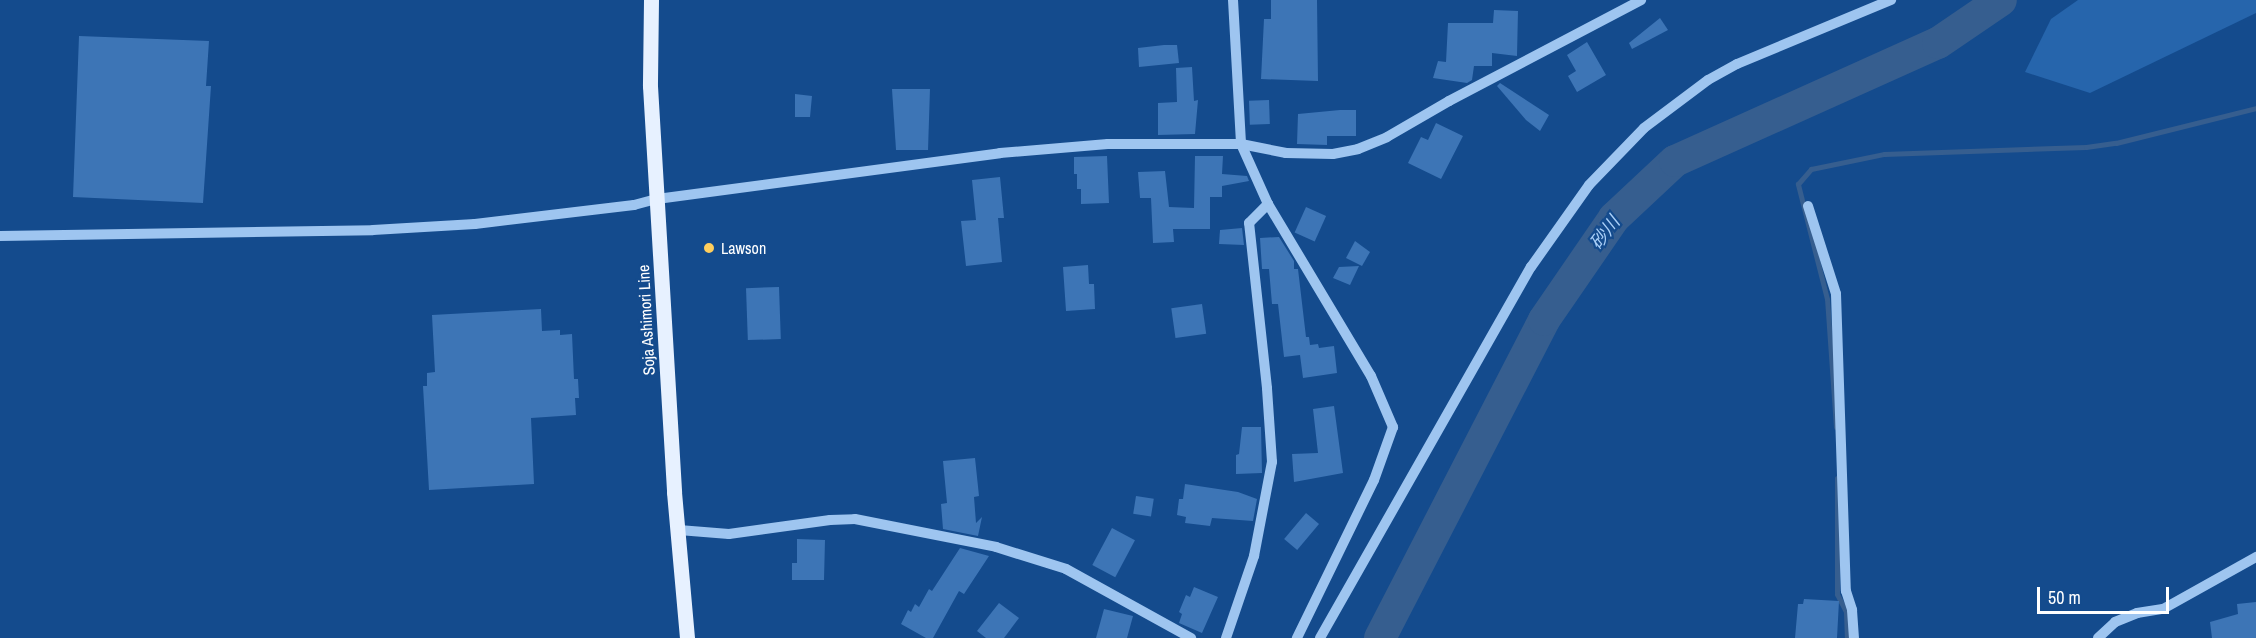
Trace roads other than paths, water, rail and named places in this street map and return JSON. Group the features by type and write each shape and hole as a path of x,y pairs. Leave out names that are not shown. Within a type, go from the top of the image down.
{"main road":[{"name":"Soja Ashimori Line","path":"651,0 651,86 657,199 674,492 687,638"}],"street":[{"path":"1233,0 1241,144 1268,204 1371,376 1393,427 1374,480 1297,638"},
{"path":"0,236 373,230 475,224 634,206 657,199 1000,153 1108,144 1241,144 1286,153 1333,153 1358,149 1387,137 1449,101 1641,0"},
{"path":"1320,638 1531,267 1589,185 1644,128 1708,80 1737,64 1891,0"},
{"path":"1226,638 1254,556 1272,462 1267,388 1249,223 1268,204"},
{"path":"1809,206 1836,294 1846,591 1852,609 1854,638"},
{"path":"679,530 729,534 830,520 855,519 996,547 1066,569 1191,638"},
{"path":"2098,638 2115,622 2137,613 2163,609 2256,557"}],"waterway":[{"name":"砂川","path":"1380,638 1544,320 1614,218 1675,161 1938,43 2001,0"},
{"path":"1836,427 1827,299 1798,184 1811,169 1884,154 2086,147 2116,143 2256,108"},
{"path":"1837,478 1837,594 1846,612 1847,638"}],"place":[{"name":"Lawson","path":"709,248"}]}
